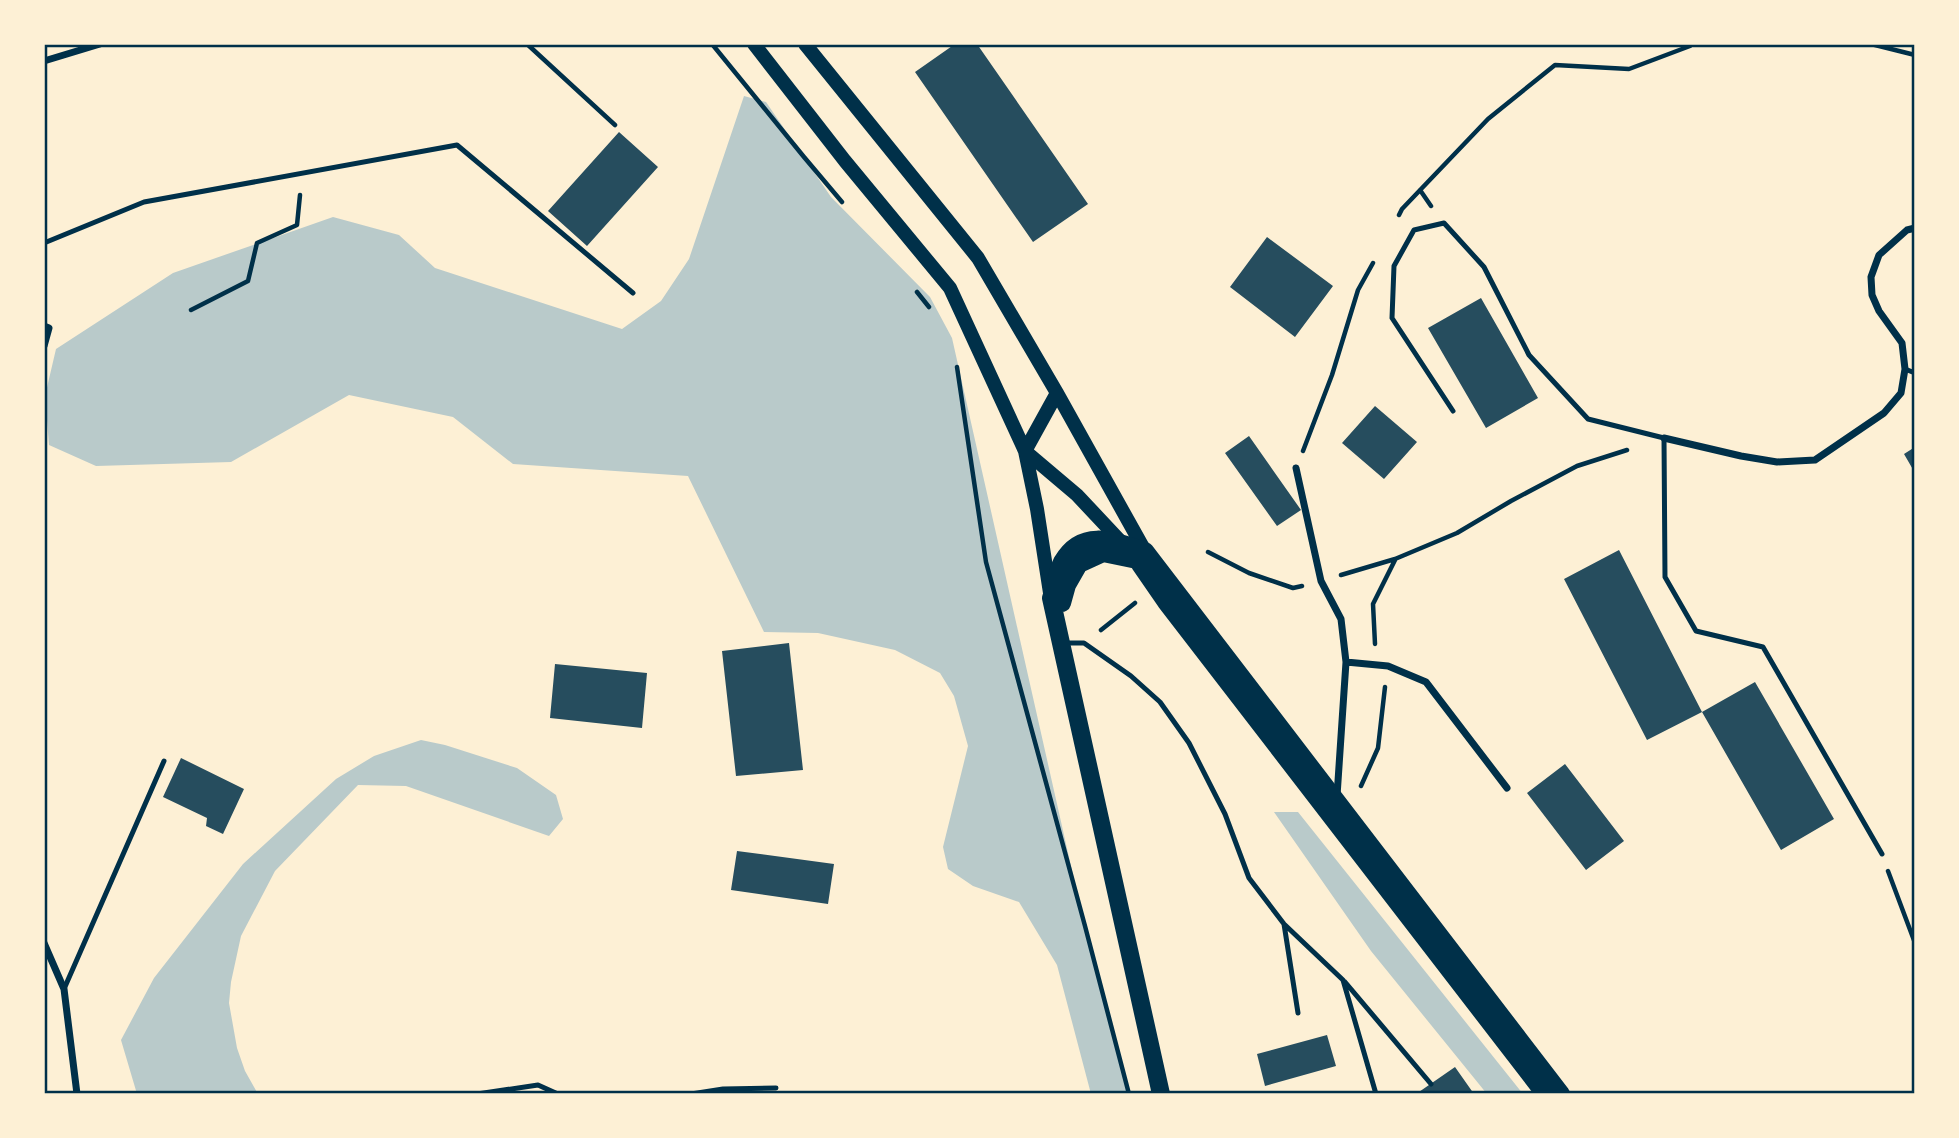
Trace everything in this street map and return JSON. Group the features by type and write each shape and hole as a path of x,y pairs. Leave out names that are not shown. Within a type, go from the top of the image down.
{"main road":[{"path":"754,44 845,161 950,288 1025,452 1056,622 1161,1094"},
{"path":"805,44 978,258 1057,393 1141,555 1155,588 1545,1094"},
{"path":"1025,452 1057,393"},
{"path":"1025,452 1077,495 1122,543"},
{"path":"1051,598 1062,562 1075,545 1091,539 1115,540 1141,555 1336,800 1561,1094"},
{"path":"1056,622 1067,585 1079,564 1103,553 1141,555"}],"street":[{"path":"44,61 100,44"},
{"path":"1664,438 1777,462 1815,460 1884,413 1900,393 1905,369 1902,343 1879,311 1872,295 1871,277 1879,255 1908,230 1915,228"},
{"path":"44,326 49,327 44,346"},
{"path":"1296,468 1321,581 1341,619 1346,662 1336,800"},
{"path":"1346,662 1388,666 1426,682 1507,788"},
{"path":"44,943 64,989 77,1094"}],"lane":[{"path":"44,243 144,202 457,145 633,293"},
{"path":"1453,411 1392,318 1394,266 1414,230 1444,223 1484,267 1529,355 1588,419 1664,438 1665,577 1696,631 1763,647 1882,854"},
{"path":"1905,369 1915,373"},
{"path":"1061,643 1084,643 1131,676 1160,702 1189,743 1226,814 1249,878 1284,924 1343,980 1431,1084"},
{"path":"64,989 164,761"},
{"path":"1284,924 1298,1013"},
{"path":"1343,980 1376,1094"},
{"path":"477,1094 538,1085 558,1094"},
{"path":"691,1094 723,1089 776,1088"}],"path":[{"path":"527,44 615,125"},
{"path":"712,44 846,205"},
{"path":"1396,220 1402,209 1488,119 1555,65 1629,69 1691,44"},
{"path":"1871,44 1915,55"},
{"path":"191,310 248,281 257,243 297,225 303,173"},
{"path":"1296,468 1332,375 1358,290 1377,255"},
{"path":"912,285 936,317"},
{"path":"956,365 986,562 1129,1094"},
{"path":"1395,559 1457,533 1577,466 1664,438"},
{"path":"1084,643 1155,588"},
{"path":"1882,854 1915,943"}],"shaded area":[{"path":"744,96 766,102 831,197 930,297 952,338 1080,906 1129,1094 1091,1094 1057,965 1019,902 973,886 948,869 943,847 968,746 954,696 940,673 895,650 818,633 764,632 688,476 513,464 453,417 349,395 231,462 96,466 49,445 45,396 56,349 173,273 333,217 399,235 435,268 622,329 661,301 689,259"},
{"path":"421,740 517,768 556,795 563,819 549,836 406,786 358,785 275,871 241,936 229,1003 237,1048 245,1071 258,1094 137,1094 121,1040 154,978 243,864 336,779 374,756"},
{"path":"1274,812 1298,812 1523,1094 1487,1094 1371,951"}],"building":[{"path":"955,44 977,44 1088,204 1033,242 915,72"},
{"path":"619,132 658,167 587,246 548,211"},
{"path":"1267,237 1333,286 1295,337 1230,287"},
{"path":"1481,298 1538,398 1486,428 1428,328"},
{"path":"1375,406 1417,442 1384,479 1342,443"},
{"path":"1249,436 1301,510 1277,526 1225,453"},
{"path":"1915,447 1915,473 1904,454"},
{"path":"1619,550 1702,712 1647,740 1564,579"},
{"path":"789,643 803,770 736,776 722,651"},
{"path":"555,664 647,673 642,728 550,718"},
{"path":"1755,682 1834,819 1781,850 1702,712"},
{"path":"181,758 244,789 223,834 206,826 207,818 163,797"},
{"path":"1565,764 1624,841 1586,870 1527,793"},
{"path":"737,851 834,864 828,904 731,890"},
{"path":"1327,1035 1336,1066 1265,1086 1257,1054"},
{"path":"1455,1067 1474,1094 1416,1094"}]}
